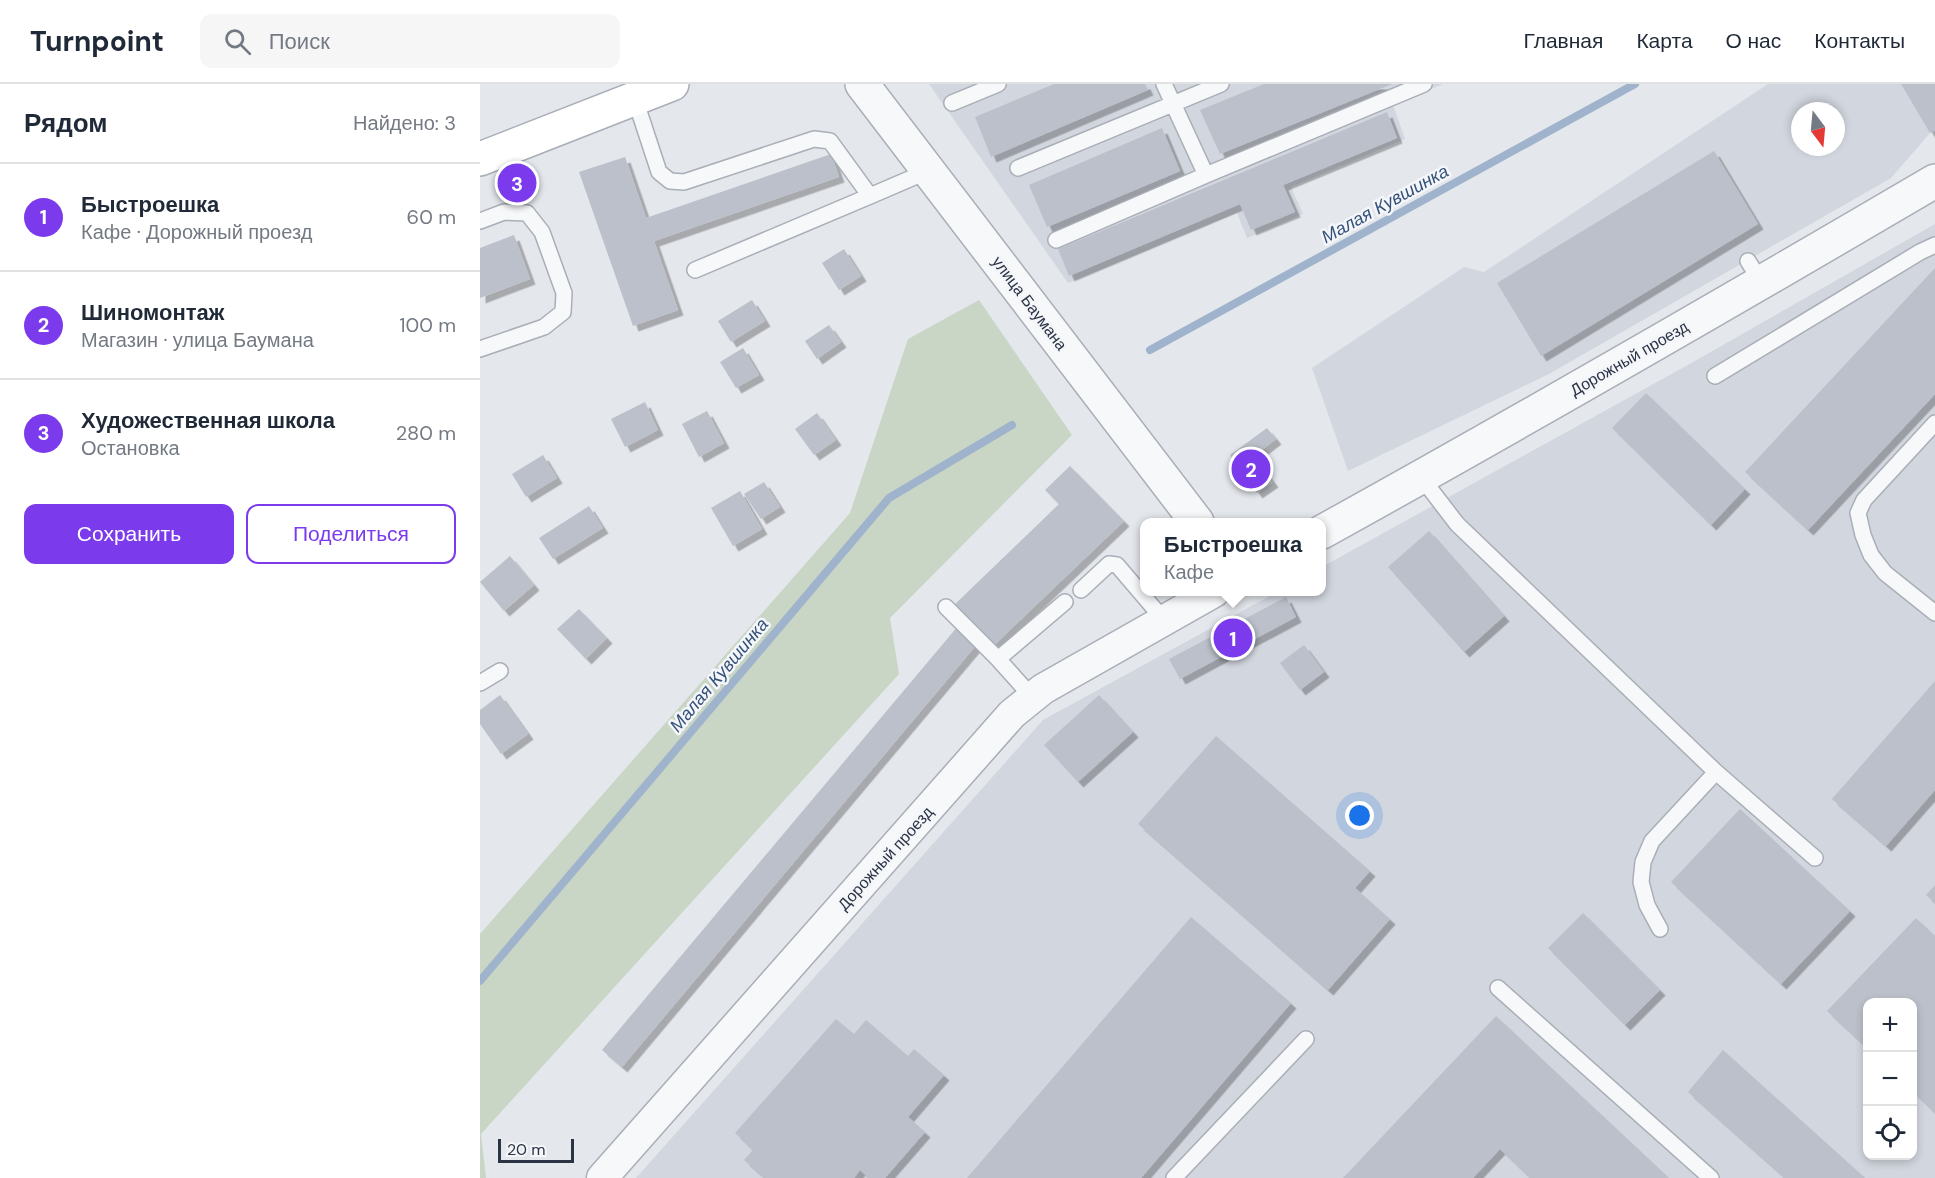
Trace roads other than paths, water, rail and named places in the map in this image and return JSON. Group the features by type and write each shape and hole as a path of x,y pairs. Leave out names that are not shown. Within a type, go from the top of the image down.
{"main road":[{"path":"480,159 672,84"}],"street":[{"name":"улица Баумана","path":"862,84 1194,518"},
{"name":"Дорожный проезд","path":"1326,530 1421,477 1755,272 1935,181"},
{"name":"Дорожный проезд","path":"602,1178 1012,714 1044,689 1205,596"}],"lane":[{"path":"952,103 998,84"},
{"path":"1164,84 1206,175"},
{"path":"1018,168 1221,84"},
{"path":"1056,240 1424,84"},
{"path":"635,99 659,172 670,182 684,182 814,139 830,141 870,196"},
{"path":"695,270 928,171"},
{"path":"480,221 504,212 527,213 542,232 564,293 563,312 544,327 480,349"},
{"path":"1715,376 1935,245"},
{"path":"1935,423 1864,500 1858,513 1871,555 1885,573 1935,613"},
{"path":"1421,477 1457,524 1716,772 1815,858"},
{"path":"1081,590 1109,564 1118,565 1140,591"},
{"path":"1144,596 1164,620"},
{"path":"998,659 1065,602"},
{"path":"946,607 1033,698"},
{"path":"480,684 500,671"},
{"path":"1660,929 1647,905 1641,882 1643,862 1652,841 1716,772"},
{"path":"1498,988 1711,1178"},
{"path":"1174,1178 1306,1039"}],"waterway":[{"name":"Малая Кувшинка","path":"1150,350 1635,84"},
{"name":"Малая Кувшинка","path":"480,981 889,498 1012,425"}],"place":[{"name":"Художественная школа","path":"517,183"},
{"name":"Шиномонтаж","path":"1251,469"},
{"name":"Быстроешка","path":"1233,638"}]}
